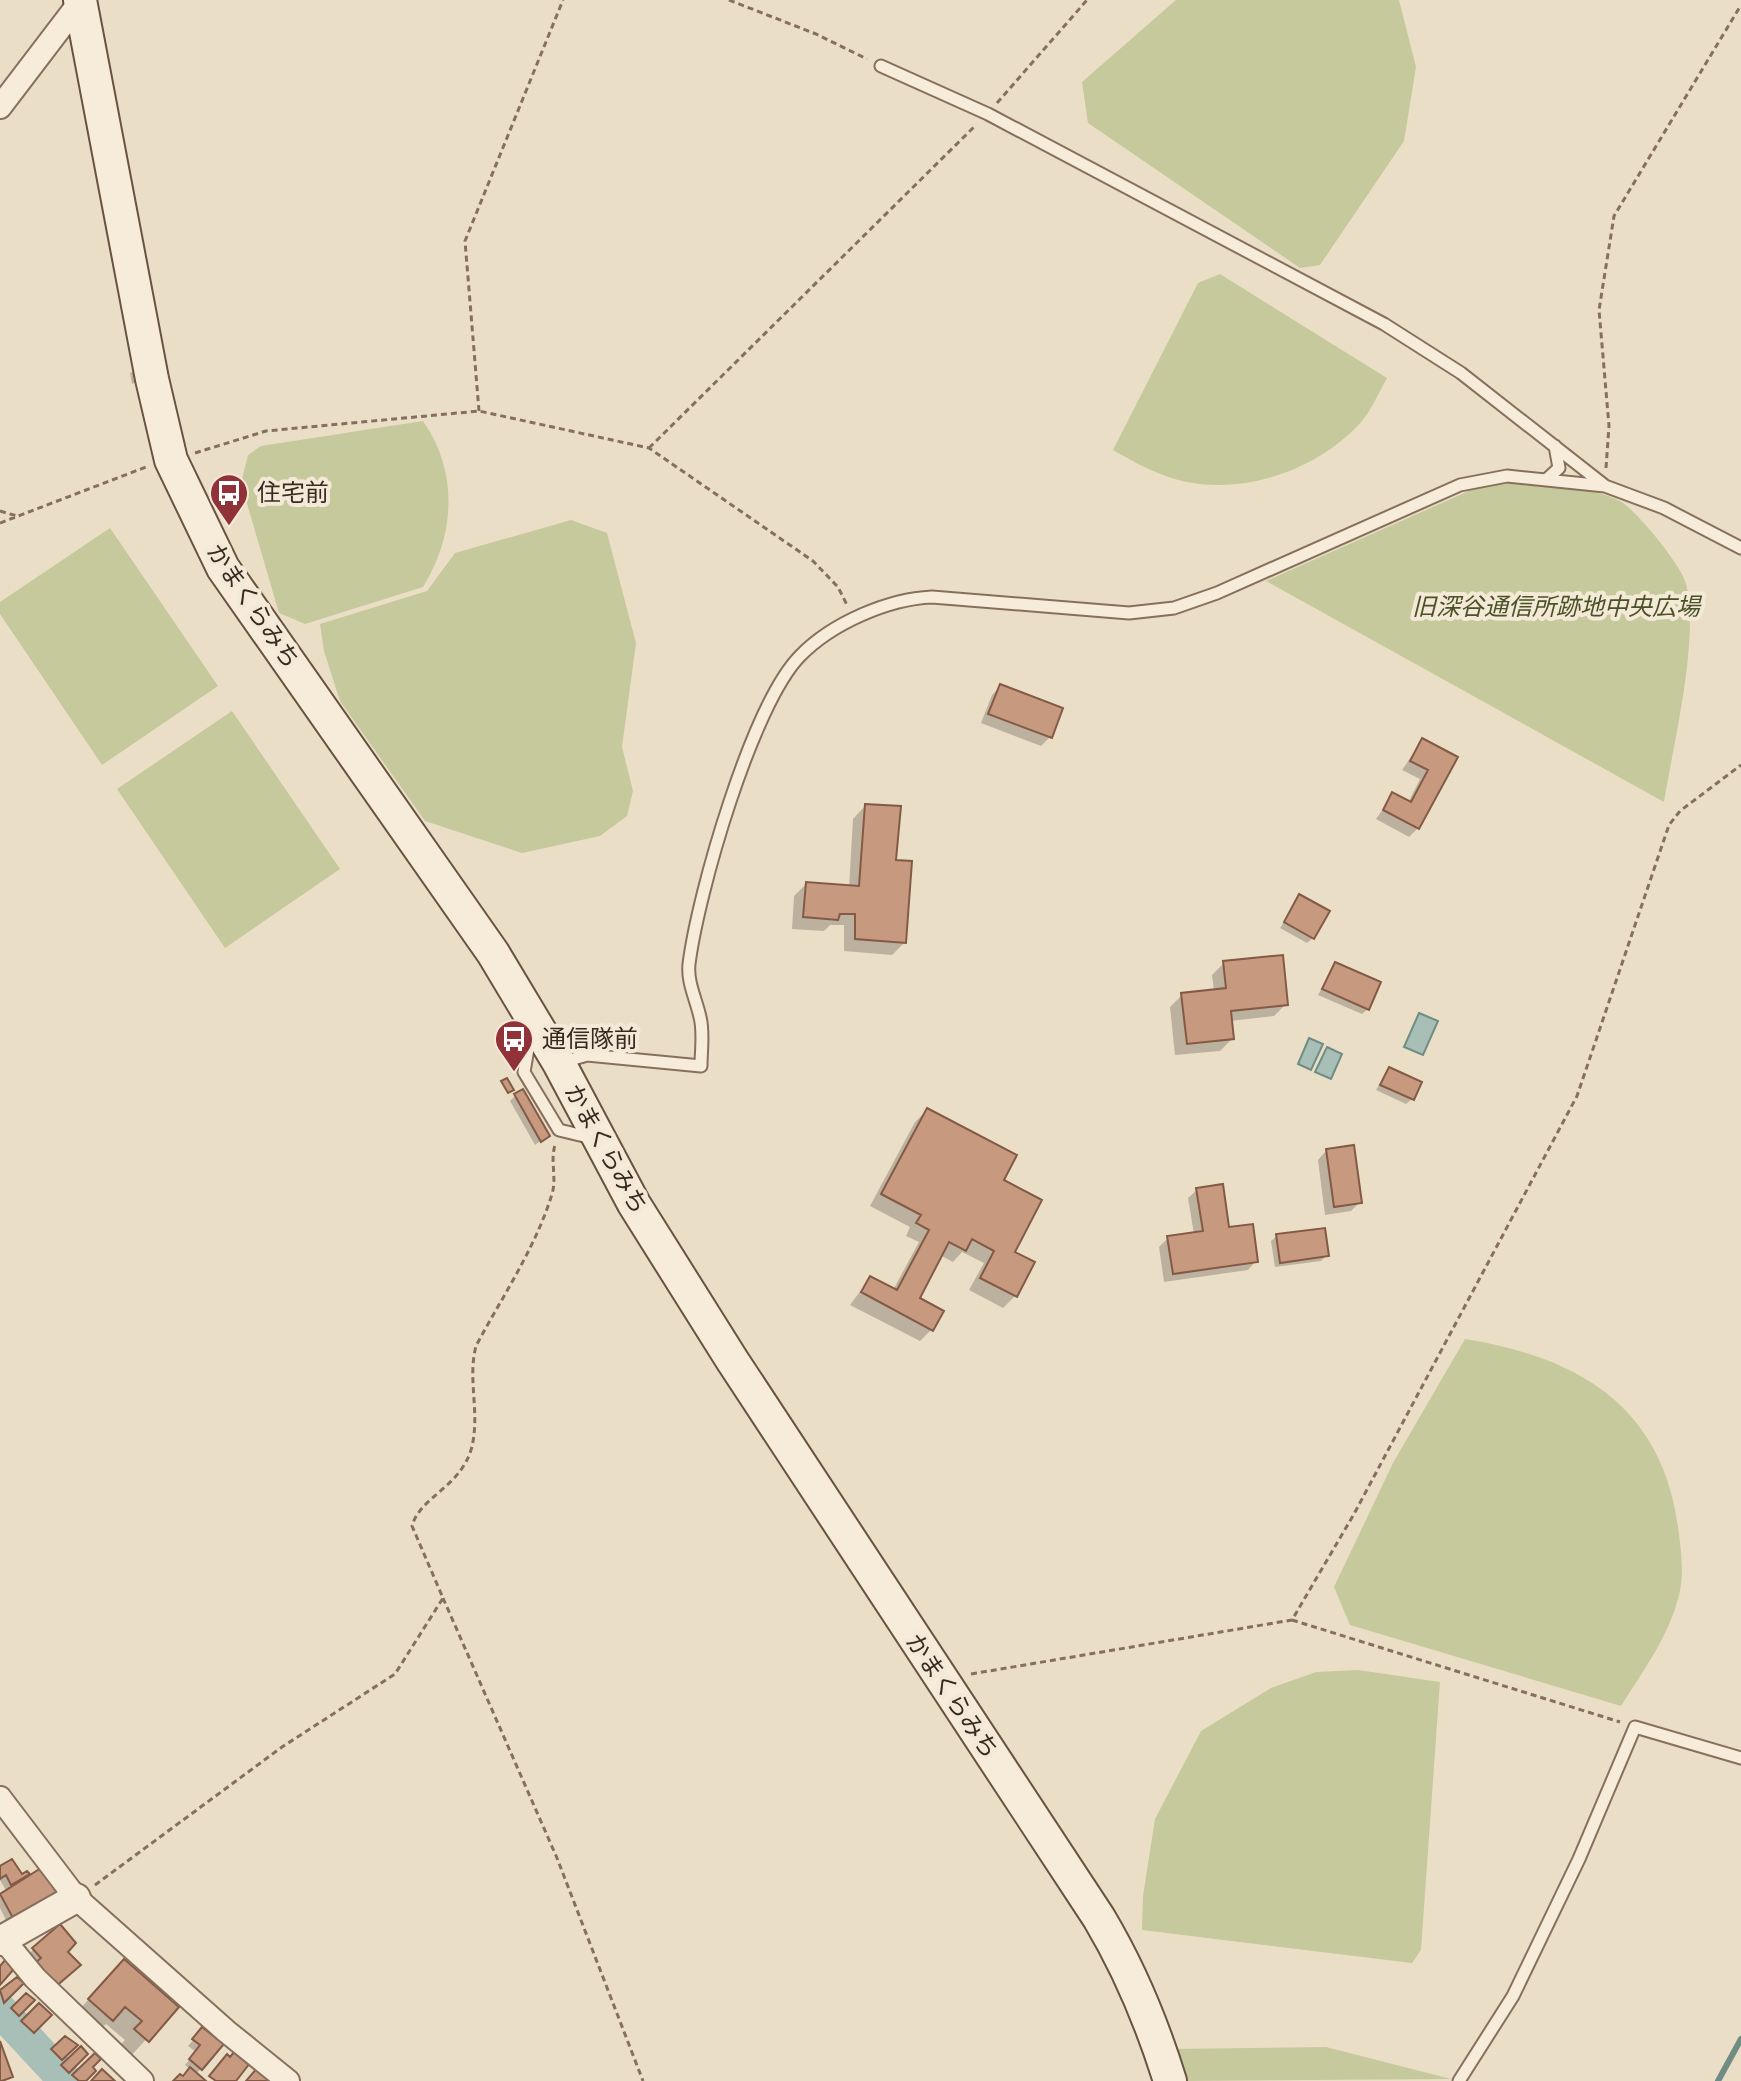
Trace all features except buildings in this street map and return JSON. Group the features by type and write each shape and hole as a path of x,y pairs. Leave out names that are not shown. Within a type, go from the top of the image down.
{"main road":[{"name":"かまくらみち","path":"80,1 152,379 171,460 223,568 448,886 559,1063 634,1204 732,1360 944,1680 1124,1960 1150,2018 1170,2081"}],"street":[{"path":"0,107 80,1"},
{"path":"0,1798 76,1898 226,2031 288,2081"},
{"path":"76,1898 2,1940 46,1989 142,2081"}],"lane":[{"path":"881,66 988,114 1384,324 1461,373 1605,486"},
{"path":"1547,479 1559,468 1554,443"},
{"path":"559,1063 587,1055 701,1066 703,1028 690,981 689,964 707,882 743,767 784,676 813,645 854,620 905,601 932,597 1129,613 1164,610 1217,593 1474,480 1507,476 1605,486 1664,508 1741,548"},
{"path":"533,1020 524,1072 559,1130 600,1140"},
{"path":"1459,2081 1513,1996 1579,1859 1635,1727 1741,1758"}],"path":[{"path":"479,411 465,241 563,0"},
{"path":"729,0 816,34 881,66"},
{"path":"649,448 988,114 1087,0"},
{"path":"1605,486 1609,426 1599,310 1614,216 1741,5"},
{"path":"184,456 266,431 479,411 649,448 813,561 838,587 854,620"},
{"path":"0,523 148,466"},
{"path":"0,511 17,516"},
{"path":"1292,1620 1354,1514 1577,1096 1669,825 1680,811 1741,765"},
{"path":"559,1130 551,1157 554,1190 476,1346 471,1365 476,1422 470,1450 456,1480 420,1508 412,1526 557,1858 643,2081"},
{"path":"76,1898 282,1747 395,1674 443,1598"},
{"path":"944,1680 1292,1620 1635,1727"}],"green space":[{"path":"1176,0 1399,0 1416,67 1404,141 1320,265 1300,268 1088,123 1082,82"},
{"path":"1220,274 1387,378 1362,421 1343,440 1320,455 1270,478 1216,485 1163,475 1113,450 1198,283"},
{"path":"423,421 443,461 448,504 442,547 423,587 305,624 279,613 241,483 248,455 261,446"},
{"name":"旧深谷通信所跡地中央広場","path":"1521,482 1588,491 1623,503 1659,541 1683,576 1689,606 1688,662 1664,802 1266,581 1480,486"},
{"path":"571,520 607,533 636,643 622,747 633,791 627,816 600,836 522,853 425,821 340,701 324,651 320,624 427,591 455,553"},
{"path":"110,528 218,686 102,765 0,614 0,602"},
{"path":"232,711 340,869 225,948 117,789"},
{"path":"1465,1339 1506,1347 1578,1374 1608,1394 1633,1419 1654,1449 1669,1485 1678,1527 1681,1581 1668,1628 1621,1706 1350,1625 1334,1587 1393,1463"},
{"path":"1358,1670 1440,1682 1421,1950 1412,1963 1142,1930 1143,1896 1155,1819 1201,1731 1271,1688 1316,1672"},
{"path":"1326,2047 1451,2079 1182,2081 1171,2049"}],"water":[{"path":"1419,1013 1438,1021 1423,1055 1404,1047"},
{"path":"1309,1038 1323,1044 1311,1070 1298,1064"},
{"path":"1327,1047 1342,1054 1331,1079 1315,1072"}],"waterway":[{"path":"0,2010 66,2081"},
{"path":"1718,2081 1741,2039"}],"place":[{"name":"住宅前","path":"229,527"},
{"name":"通信隊前","path":"514,1073"}]}
